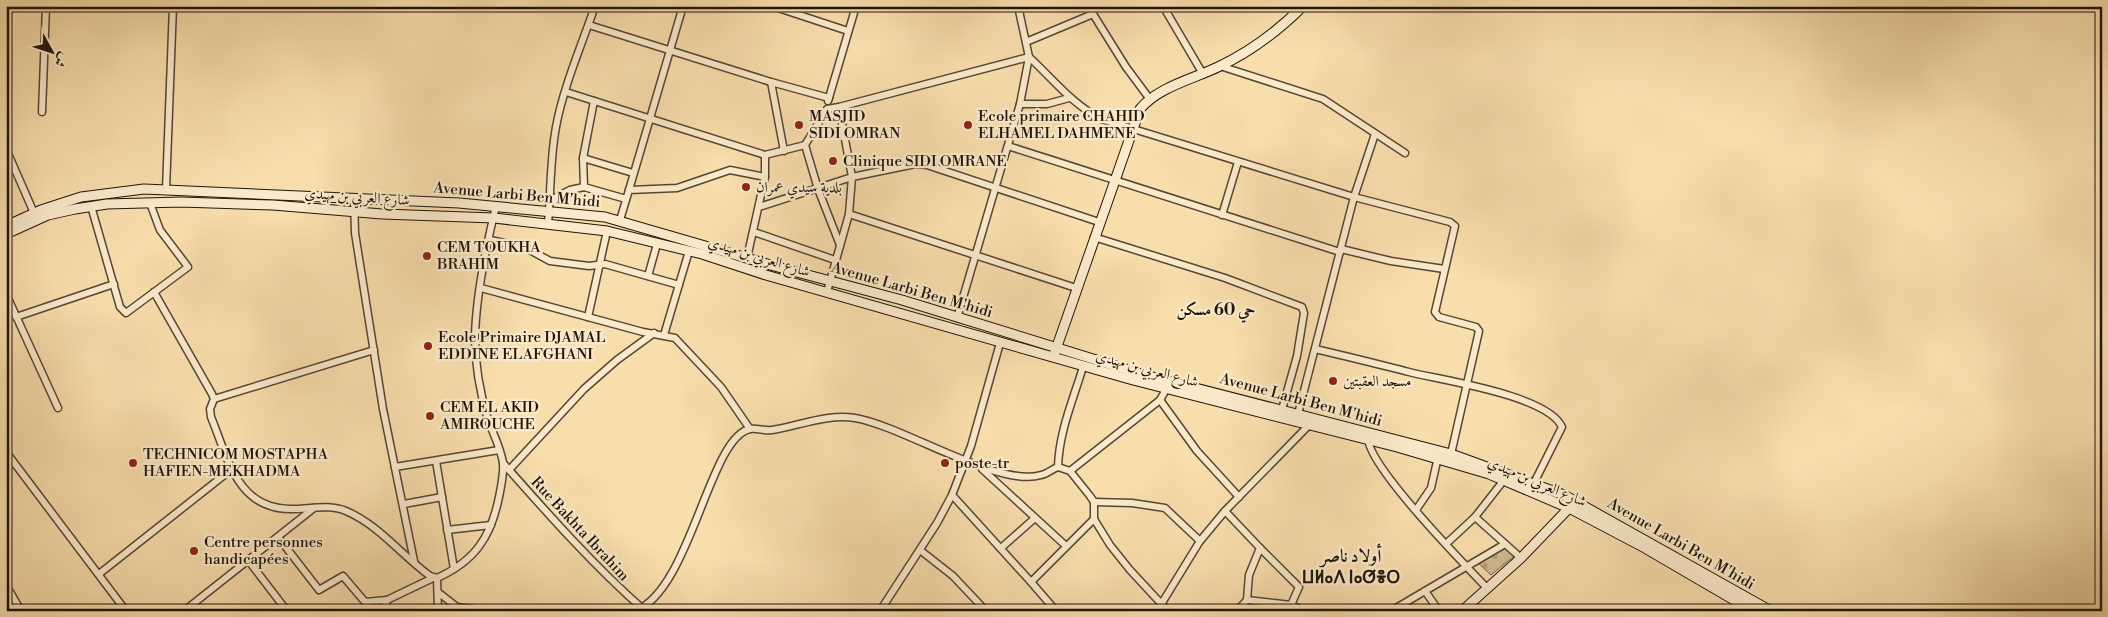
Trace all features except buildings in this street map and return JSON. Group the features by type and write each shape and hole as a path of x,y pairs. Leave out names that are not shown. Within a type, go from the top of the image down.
{"main road":[{"path":"1052,358 1140,109 1149,98 1220,66 1262,42 1303,6"},
{"name":"Avenue Larbi Ben M'hidi","path":"6,226 62,203 98,194 166,189 496,206 620,220 1057,347 1169,384 1208,390 1280,415 1298,414 1312,421"},
{"name":"شارع العربي بن مهيدي","path":"6,234 48,215 91,206 207,202 494,218 607,231 689,251 1084,367 1169,384 1207,400 1312,421 1438,456 1572,504 1753,611"},
{"path":"627,237 632,224"},
{"path":"1207,400 1208,390"},
{"name":"Avenue Larbi Ben M'hidi","path":"1438,456 1451,454 1534,483 1771,611"},
{"path":"1462,611 1521,558 1572,504"}],"street":[{"path":"42,112 46,6"},
{"path":"166,189 173,6"},
{"path":"548,223 556,125 595,6"},
{"path":"620,220 683,6"},
{"path":"772,6 848,31"},
{"path":"566,92 764,155 805,145 827,109 856,6"},
{"path":"957,318 1020,104 1029,57 1018,6"},
{"path":"1163,6 1203,74"},
{"path":"1026,42 1093,14 1126,67 1149,98"},
{"path":"589,25 771,82 829,98"},
{"path":"1029,57 1069,98 1089,113 1132,129 1238,162 1453,224 1455,229 1435,307 1436,315 1476,328 1479,331 1451,454"},
{"path":"827,109 839,108 1029,57"},
{"path":"1220,66 1323,99 1405,153"},
{"path":"771,82 784,151"},
{"path":"1020,104 1047,104 1069,98"},
{"path":"584,187 583,158 594,102"},
{"path":"827,292 849,214 852,177 839,108"},
{"path":"1298,414 1354,197 1375,134"},
{"path":"805,145 818,189 840,245"},
{"path":"1008,146 1114,181 1340,250 1391,261 1444,269"},
{"path":"6,149 34,214"},
{"path":"747,258 754,232 764,177 764,155"},
{"path":"583,158 633,173"},
{"path":"1222,214 1238,162"},
{"path":"759,207 852,177 916,164 927,165 995,186 1099,222"},
{"path":"629,190 677,188 730,170 764,177"},
{"path":"551,200 570,190 584,187 626,199"},
{"path":"354,198 353,211 374,350 414,562"},
{"path":"91,206 124,313 188,267 160,230 150,203"},
{"path":"278,538 320,590 343,576 365,602 387,600 454,569 483,544 491,525 500,491 503,463 482,400 477,375 475,337 480,288 496,206"},
{"path":"849,214 1076,288"},
{"path":"588,317 607,231"},
{"path":"754,232 835,260"},
{"path":"1094,237 1225,278 1302,307 1304,313 1297,356 1280,415"},
{"path":"490,240 524,247 550,261 590,266 600,264 679,285"},
{"path":"648,276 657,244"},
{"path":"664,336 689,251"},
{"path":"16,317 114,284"},
{"path":"480,288 654,333 680,342 721,387 750,429"},
{"path":"154,292 183,340 214,399"},
{"path":"6,294 58,408"},
{"path":"508,470 584,390 617,360 654,333"},
{"path":"880,611 920,550 952,495 966,460 1000,343"},
{"path":"1315,349 1496,391 1544,411 1561,424 1561,431 1534,483"},
{"path":"374,350 214,399 210,408 211,417 232,469 244,489 263,503 280,508 339,508 355,515 382,534 435,578 439,593 438,611"},
{"path":"1058,467 1059,450 1064,428 1084,367"},
{"path":"1070,471 1160,400 1169,384"},
{"path":"1160,400 1197,451 1239,497"},
{"path":"635,611 644,609 659,592 678,561 714,476 730,447 740,433 750,429 769,430 838,417 853,417 893,430 981,468 1066,546"},
{"path":"1157,611 1160,603 1200,540 1225,511 1312,421"},
{"path":"1368,436 1378,462 1416,510 1487,588"},
{"path":"395,468 499,450"},
{"path":"6,452 126,611"},
{"path":"1416,510 1431,488 1438,456"},
{"path":"436,461 454,569"},
{"name":"Rue Bakhta Ibrahim","path":"503,463 610,581 644,609"},
{"path":"981,468 1032,476 1041,475 1058,467 1070,471 1094,502 1094,519 1130,570 1168,611"},
{"path":"99,574 232,469"},
{"path":"1446,544 1475,517 1504,480"},
{"path":"952,495 1056,611"},
{"path":"404,504 442,497"},
{"path":"1094,502 1132,503 1165,508 1200,540"},
{"path":"184,611 314,508"},
{"path":"1225,511 1299,587 1291,605"},
{"path":"1475,517 1521,558"},
{"path":"1001,548 1035,518"},
{"path":"1031,582 1094,519"},
{"path":"448,530 491,525"},
{"path":"1391,611 1505,544"},
{"path":"1242,609 1247,600 1249,575 1260,548"},
{"path":"920,550 953,576 986,611"},
{"path":"248,560 287,611"},
{"path":"6,585 21,611"},
{"path":"1425,591 1439,611"},
{"path":"439,593 455,609 490,611"},
{"path":"387,600 385,606 388,611"},
{"path":"1247,600 1291,605 1305,611"}],"green space":[{"path":"1505,547 1514,556 1491,575 1479,564"}],"place":[{"name":"MASJID SIDI OMRAN","path":"799,125"},
{"name":"Ecole primaire CHAHID ELHAMEL DAHMENE","path":"968,125"},
{"name":"Clinique SIDI OMRANE","path":"833,161"},
{"name":"بلدية سيدي عمران","path":"746,187"},
{"name":"CEM TOUKHA BRAHIM","path":"427,256"},
{"name":"Ecole Primaire DJAMAL EDDINE ELAFGHANI","path":"428,346"},
{"name":"مسجد العقبتين","path":"1333,381"},
{"name":"CEM EL AKID AMIROUCHE","path":"430,416"},
{"name":"TECHNICOM MOSTAPHA HAFIEN-MEKHADMA","path":"133,463"},
{"name":"poste-tr","path":"945,463"},
{"name":"Centre personnes handicapées","path":"194,551"}],"district":[{"name":"حي 60 مسكن","path":"1216,310"},
{"name":"أولاد ناصر ⵡⵍⴰⴷ ⵏⴰⵚⴻⵔ","path":"1351,566"}]}
